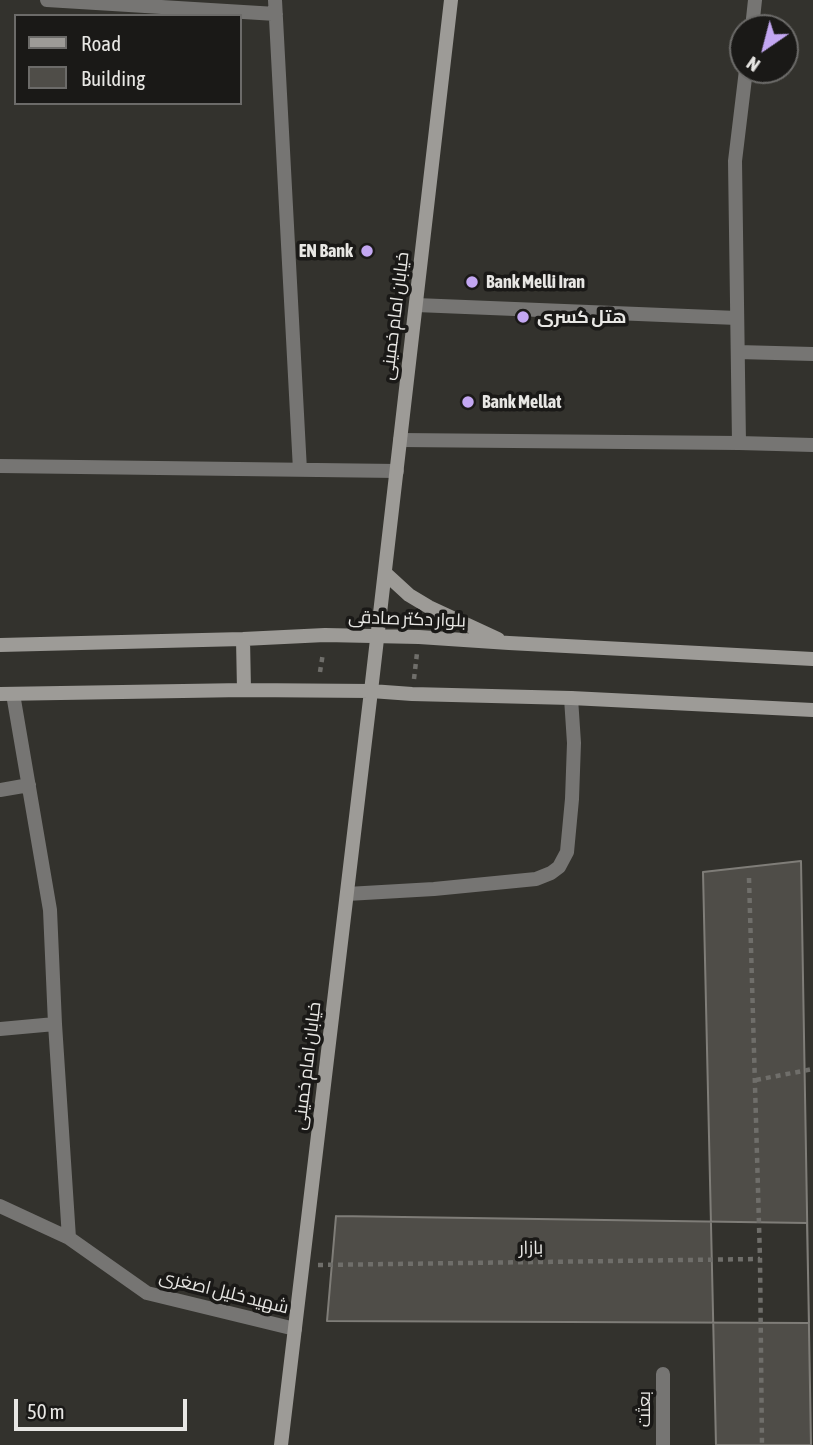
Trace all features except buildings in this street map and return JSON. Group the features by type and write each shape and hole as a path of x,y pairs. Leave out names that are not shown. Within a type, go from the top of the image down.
{"main road":[{"name":"خیابان امام خمینی","path":"282,1445 451,0"},
{"path":"385,573 409,595 429,607 509,643"},
{"name":"بلوار دکتر صادقی","path":"0,645 325,635 419,637 813,659"},
{"path":"243,639 244,690"},
{"path":"7,694 371,691 813,710"}],"street":[{"path":"47,0 275,7 300,470"},
{"path":"739,443 735,161 744,84"},
{"path":"416,305 737,318"},
{"path":"738,352 813,354"},
{"path":"400,440 813,445"},
{"path":"0,466 397,471"},
{"path":"7,694 29,785 51,910 55,1024 69,1238"},
{"path":"347,894 536,879 559,867 567,852 572,799 571,698"},
{"path":"0,790 29,785"},
{"path":"0,1029 55,1024"},
{"name":"شهید خلیل اصغری","path":"0,1206 69,1238 147,1293 295,1329"},
{"name":"بعثت","path":"663,1374 663,1445"}],"path":[{"path":"318,691 325,635"},
{"path":"412,694 419,637"},
{"path":"749,878 760,1259 762,1445"},
{"path":"755,1080 813,1069"},
{"name":"بازار","path":"303,1265 760,1259"}],"place":[{"name":"EN Bank","path":"367,251"},
{"name":"Bank Melli Iran","path":"472,282"},
{"name":"هتل کسری","path":"523,317"},
{"name":"Bank Mellat","path":"468,402"}]}
